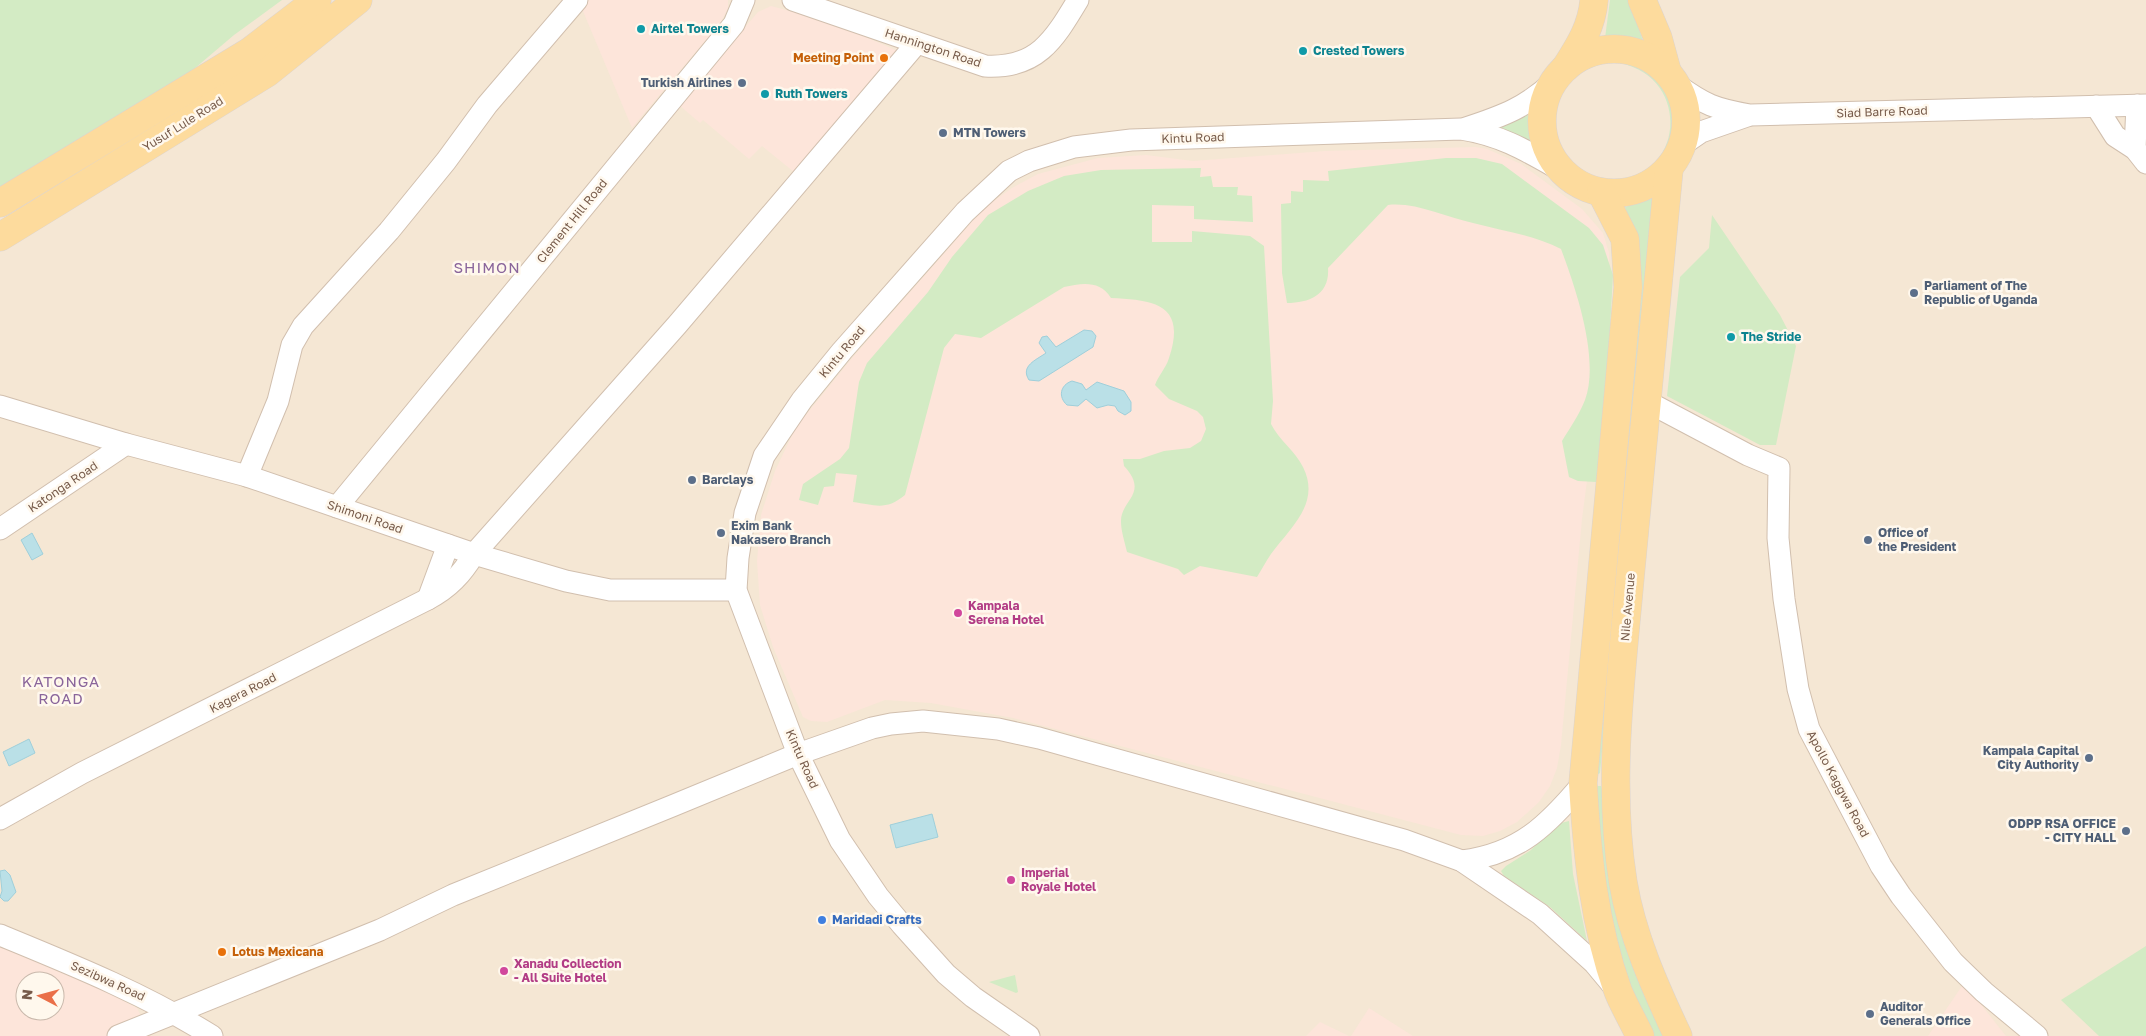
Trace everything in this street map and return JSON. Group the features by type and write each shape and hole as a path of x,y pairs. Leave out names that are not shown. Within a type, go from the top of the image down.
{"main road":[{"name":"Yusuf Lule Road","path":"0,202 323,7 358,0"},
{"path":"1594,0 1593,13 1584,39 1559,75 1544,106 1543,127 1548,148 1562,171 1580,185 1601,192 1617,194 1648,186 1669,169 1682,145 1686,127 1686,112 1671,78 1658,38 1642,0"},
{"name":"Yusuf Lule Road","path":"0,238 267,72 323,7"},
{"path":"1559,75 1587,55 1615,49 1643,55 1671,78"},
{"name":"Nile Avenue","path":"1669,169 1646,401 1616,760 1616,830 1623,885 1636,935 1654,986 1678,1036"},
{"path":"1601,192 1625,239 1628,287 1583,783 1587,853 1605,950 1619,993 1640,1036"}],"street":[{"path":"247,476 278,401 292,345 303,326 390,231 446,161 487,105 577,0"},
{"name":"Clement Hill Road","path":"337,507 734,24 744,0"},
{"name":"Hannington Road","path":"793,0 985,66 1010,65 1028,59 1042,51 1052,40 1078,0"},
{"name":"Kagera Road","path":"0,819 82,773 428,599 454,582 464,572 474,554 677,324 917,43"},
{"path":"1461,129 1518,109 1538,96 1559,75"},
{"name":"Siad Barre Road","path":"1671,78 1702,103 1750,115 2142,105"},
{"path":"2140,156 2142,105"},
{"path":"2096,106 2114,136 2140,156"},
{"path":"1682,145 1701,132 1750,115"},
{"name":"Kintu Road","path":"1029,1036 973,997 946,974 878,896 840,840 798,754 736,590 738,558 745,513 764,456 802,400 842,351 965,212 1009,171 1052,152 1104,142 1461,129 1488,133 1504,139 1562,171"},
{"name":"Apollo Kaggwa Road","path":"1646,401 1748,455 1779,468 1778,538 1784,599 1798,688 1808,729 1881,866 1901,896 1953,962 1991,998 2037,1036"},
{"name":"Shimoni Road","path":"0,406 126,444 247,476 474,554 566,581 610,590 736,590"},
{"name":"Katonga Road","path":"0,529 126,444"},
{"path":"428,599 448,545"},
{"path":"118,1036 173,1012 380,930 453,895 798,754 891,724 924,721 998,729 1039,738 1404,840 1462,861 1540,914 1594,963 1619,993"},
{"path":"1462,861 1502,853 1519,843 1550,820 1583,783"},
{"name":"Sezibwa Road","path":"0,935 125,987 173,1012 212,1036"}],"shaded area":[{"path":"0,0 2146,0 2146,1036 0,1036"},
{"path":"582,0 728,0 728,8 721,22 632,128 580,4"},
{"path":"771,6 831,22 900,52 794,172 762,146 749,159 703,120 700,123 679,105 758,12"},
{"path":"1475,147 1487,149 1521,164 1582,209 1603,233 1609,253 1597,405 1582,519 1561,745 1557,768 1550,786 1539,802 1517,822 1500,831 1483,836 1461,835 1013,718 931,703 885,700 827,722 811,721 803,717 773,647 760,605 757,561 761,515 775,471 796,427 853,357 984,208 1012,188 1038,174 1098,158 1146,155 1193,161 1325,151"},
{"path":"0,943 61,971 15,971 15,1021 65,1021 65,973 137,1008 140,1014 139,1022 110,1036 0,1036"},
{"path":"1964,983 2006,1036 1928,1036"},
{"path":"1369,1008 1413,1036 1351,1036"},
{"path":"1320,1022 1349,1036 1306,1036"}],"green space":[{"path":"0,0 282,0 234,35 181,80 0,192"},
{"path":"1610,0 1629,0 1643,41 1605,38"},
{"path":"1613,58 1640,65 1659,80 1671,99 1675,121 1672,142 1661,162 1644,176 1619,183 1592,180 1571,168 1558,150 1552,127 1553,104 1564,83 1584,67","holes":["1613,62 1638,69 1656,84 1667,102 1670,123 1667,143 1656,161 1639,173 1616,179 1591,176 1572,164 1560,146 1555,126 1558,104 1568,85 1586,70"]},
{"path":"1531,108 1530,145 1501,127"},
{"path":"1446,158 1476,158 1502,164 1589,228 1603,245 1613,275 1602,475 1596,482 1578,481 1569,477 1562,441 1585,400 1589,383 1590,365 1588,345 1579,304 1561,249 1529,237 1420,208 1388,205 1328,268 1326,284 1317,295 1311,299 1287,303 1282,273 1281,204 1291,203 1291,191 1303,192 1303,180 1329,181 1328,171"},
{"path":"1201,168 1200,177 1211,176 1213,187 1238,187 1237,195 1252,196 1253,222 1194,219 1194,206 1152,205 1152,242 1192,242 1192,231 1250,236 1264,246 1273,401 1271,424 1300,461 1308,480 1306,503 1301,514 1271,554 1257,577 1200,566 1184,575 1178,569 1127,552 1121,522 1122,514 1134,490 1134,483 1124,466 1123,459 1140,459 1164,451 1190,448 1201,441 1206,429 1203,417 1197,411 1169,399 1155,385 1168,362 1173,340 1174,326 1170,316 1163,308 1153,304 1111,298 1102,288 1090,284 1064,287 981,338 955,334 944,348 905,495 892,503 880,506 853,502 857,475 836,473 834,486 824,487 818,505 799,500 803,484 840,459 849,448 859,382 867,363 928,292 952,257 988,215 1028,191 1064,176 1101,170"},
{"path":"1653,199 1600,773 1597,775 1640,264 1639,248 1625,207"},
{"path":"1712,215 1780,315 1796,346 1776,445 1760,445 1667,396 1680,277 1709,248"},
{"path":"1601,786 1663,1036 1652,1036 1620,961 1600,875 1595,787"},
{"path":"1569,821 1573,874 1587,941 1550,907 1504,876 1501,871 1531,850 1557,824"},
{"path":"2146,946 2146,1036 2099,1036 2061,1000"},
{"path":"1015,975 1018,992 1016,993 989,982"}],"water":[{"path":"1084,330 1092,331 1096,336 1093,347 1039,381 1029,380 1026,371 1028,367 1046,353 1039,343 1042,337 1047,336 1056,347"},
{"path":"1072,381 1082,384 1086,390 1097,382 1124,391 1131,402 1131,411 1125,415 1118,411 1115,406 1108,405 1097,408 1086,399 1078,406 1067,405 1061,395 1065,385"},
{"path":"32,533 43,554 32,560 21,540"},
{"path":"29,739 35,753 9,766 3,752"},
{"path":"932,814 938,837 896,848 890,825"},
{"path":"5,870 10,875 16,892 8,901 4,901 0,897 2,891 0,871"}],"place":[{"name":"Airtel Towers","path":"641,29"},
{"name":"Crested Towers","path":"1303,51"},
{"name":"Meeting Point","path":"884,58"},
{"name":"Turkish Airlines","path":"742,83"},
{"name":"Ruth Towers","path":"765,94"},
{"name":"MTN Towers","path":"943,133"},
{"name":"Parliament of The Republic of Uganda","path":"1914,293"},
{"name":"The Stride","path":"1731,337"},
{"name":"Barclays","path":"692,480"},
{"name":"Exim Bank Nakasero Branch","path":"721,533"},
{"name":"Office of the President","path":"1868,540"},
{"name":"Kampala Serena Hotel","path":"958,613"},
{"name":"Kampala Capital City Authority","path":"2089,758"},
{"name":"ODPP RSA OFFICE - CITY HALL","path":"2126,831"},
{"name":"Imperial Royale Hotel","path":"1011,880"},
{"name":"Maridadi Crafts","path":"822,920"},
{"name":"Lotus Mexicana","path":"222,952"},
{"name":"Xanadu Collection - All Suite Hotel","path":"504,971"},
{"name":"Auditor Generals Office","path":"1870,1014"}],"district":[{"name":"SHIMON","path":"487,268"},
{"name":"KATONGA ROAD","path":"61,690"}]}
